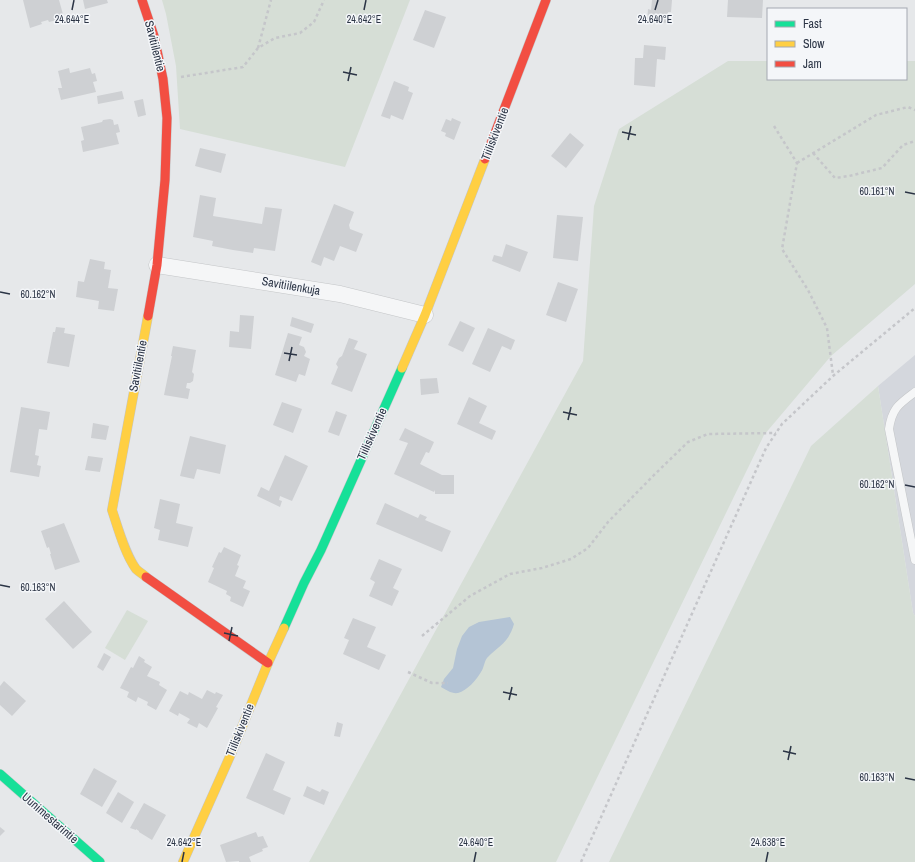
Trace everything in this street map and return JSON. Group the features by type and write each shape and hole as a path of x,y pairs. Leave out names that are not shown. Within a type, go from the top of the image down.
{"street":[{"name":"Savitiilentie","path":"142,0 154,36 163,79 167,118 165,180 157,265 112,510 120,534 137,570 268,663"},
{"name":"Tiiliskiventie","path":"183,862 231,754 268,663 321,550 425,315 546,0"},
{"name":"Savitiilenkuja","path":"157,265 340,294 425,315"},
{"name":"Uunimestarintie","path":"0,774 100,862"}],"lane":[{"path":"915,392 897,405 890,417 889,429 915,560"}],"path":[{"path":"258,48 271,0"},
{"path":"163,79 243,67 258,48 275,38 300,33 314,22 324,0"},
{"path":"796,162 876,115 908,107 915,110"},
{"path":"774,126 796,162 782,249 808,290 827,328 833,376"},
{"path":"813,153 835,178 882,168 903,145 915,141"},
{"path":"581,862 766,448 782,424 833,376 915,308"},
{"path":"422,636 470,596 510,574 542,568 571,560 588,548 613,517 688,442 708,434 776,433"},
{"path":"408,672 432,683 448,683"}],"shaded area":[{"path":"162,0 410,0 345,167 180,129 176,66"},
{"path":"728,61 767,61 767,80 907,80 907,61 915,61 915,284 831,356 764,435 556,862 309,862 583,361 594,206 619,129"},
{"path":"915,355 915,616 913,613 878,386"},
{"path":"878,386 913,613 915,616 915,862 609,862 811,446"},
{"path":"127,610 148,621 125,660 105,648"}],"water":[{"path":"510,617 514,624 512,631 506,640 487,658 477,678 465,690 458,693 451,692 441,687 444,679 453,668 457,649 462,636 469,627 479,622"}],"building":[{"path":"23,0 59,0 64,18 49,22 48,20 41,22 42,24 30,28"},
{"path":"83,0 107,0 108,3 85,9"},
{"path":"652,0 672,0 671,12 668,12 667,23 647,22 648,9 651,10"},
{"path":"728,0 763,0 762,18 727,17"},
{"path":"425,10 446,17 434,48 413,40"},
{"path":"644,45 666,47 665,60 657,59 655,87 634,85 635,58 643,58"},
{"path":"69,68 70,73 90,68 92,74 95,73 97,81 93,82 96,92 61,100 58,88 62,88 58,71"},
{"path":"394,81 409,87 408,91 413,93 403,120 391,115 390,119 381,116"},
{"path":"122,91 124,99 98,104 97,96"},
{"path":"143,99 146,115 138,117 134,101"},
{"path":"452,118 461,122 454,140 445,136 446,133 441,131 446,119 451,121"},
{"path":"110,119 113,120 114,125 118,124 120,132 116,133 119,144 83,152 81,141 84,140 81,127"},
{"path":"570,133 584,145 566,168 551,156"},
{"path":"200,148 226,154 221,173 195,166"},
{"path":"200,195 216,198 213,216 262,224 265,207 282,209 275,251 254,248 253,253 233,250 212,246 213,241 193,237"},
{"path":"334,204 354,212 349,225 350,229 363,234 356,252 340,246 334,261 324,257 321,266 311,262"},
{"path":"557,215 583,217 578,261 553,258"},
{"path":"506,244 528,252 520,272 492,261 494,255 502,257"},
{"path":"90,259 105,262 104,269 111,270 108,288 118,289 114,311 98,309 99,301 76,297 78,281 84,282"},
{"path":"558,282 578,289 566,322 546,315"},
{"path":"240,315 254,316 251,349 229,347 230,331 239,332"},
{"path":"292,317 314,324 311,333 290,326"},
{"path":"460,321 475,328 463,352 448,345"},
{"path":"56,327 65,328 64,333 75,335 69,367 47,363 53,332 55,332"},
{"path":"488,328 515,340 511,350 502,346 490,372 472,364"},
{"path":"288,333 302,337 299,345 304,347 306,352 304,356 310,359 305,376 299,374 296,382 275,375"},
{"path":"349,338 358,341 354,349 367,354 352,392 331,384 338,367 336,364 342,356"},
{"path":"173,346 196,350 192,372 194,374 193,381 187,383 186,388 190,389 188,399 164,395"},
{"path":"437,378 439,393 421,395 420,379"},
{"path":"469,397 487,406 479,423 496,431 492,440 457,424"},
{"path":"282,402 302,409 293,433 273,425"},
{"path":"21,407 50,412 47,430 39,429 35,455 39,456 37,465 41,466 39,477 10,472"},
{"path":"336,411 347,415 339,436 328,432"},
{"path":"93,423 109,426 106,440 91,438"},
{"path":"405,428 434,442 429,453 426,452 420,464 442,475 454,475 454,494 435,494 435,490 434,492 394,474 408,443 399,440"},
{"path":"190,436 226,445 220,474 197,469 194,479 180,476"},
{"path":"285,455 308,466 292,501 280,496 279,500 282,501 280,507 257,496 261,487 269,491"},
{"path":"88,456 103,458 100,472 85,470"},
{"path":"160,499 180,504 176,523 193,527 188,547 158,540 160,530 154,528"},
{"path":"385,503 418,518 420,514 427,517 425,520 451,531 442,552 376,524"},
{"path":"64,523 80,562 55,570 49,547 47,548 41,531"},
{"path":"224,547 241,555 235,576 246,581 243,588 250,591 243,607 230,601 231,597 226,594 227,591 208,582 214,568 212,567 219,552 221,553"},
{"path":"379,559 402,569 393,588 399,591 392,606 369,596 375,582 370,579"},
{"path":"64,601 92,632 73,649 45,619"},
{"path":"353,618 376,627 367,647 386,655 379,670 343,654 349,640 344,638"},
{"path":"104,653 111,657 103,671 97,667"},
{"path":"139,656 145,660 144,662 152,667 147,676 160,682 159,685 167,690 156,710 147,705 148,702 138,697 136,702 127,697 129,692 120,688 131,667 133,668"},
{"path":"4,681 26,701 12,716 0,705 0,686"},
{"path":"207,690 215,694 216,692 223,695 207,728 199,723 197,728 187,723 190,719 179,713 178,716 169,711 180,691 188,695 189,692 202,699"},
{"path":"337,722 343,724 340,737 334,736"},
{"path":"266,753 285,762 273,790 291,798 284,815 246,798"},
{"path":"94,768 117,781 102,807 80,794"},
{"path":"307,786 320,792 322,789 329,792 324,805 303,796"},
{"path":"118,792 134,802 122,823 106,813"},
{"path":"144,803 166,815 152,840 136,829 130,828"},
{"path":"0,827 5,831 0,836"},
{"path":"256,832 258,837 263,836 268,847 262,849 263,851 249,857 251,862 226,862 220,845"}],"traffic: fast":[{"path":"284,628 304,583 321,550 402,368"},
{"path":"0,774 100,862"}],"traffic: slow":[{"path":"402,368 425,315 485,159"},
{"path":"146,577 136,569 128,556 112,510 148,316"},
{"path":"183,862 231,754 284,628"}],"traffic: jam":[{"path":"142,0 154,36 163,79 167,118 165,180 157,265 148,316"},
{"path":"485,159 546,0"},
{"path":"146,577 268,663"}]}
